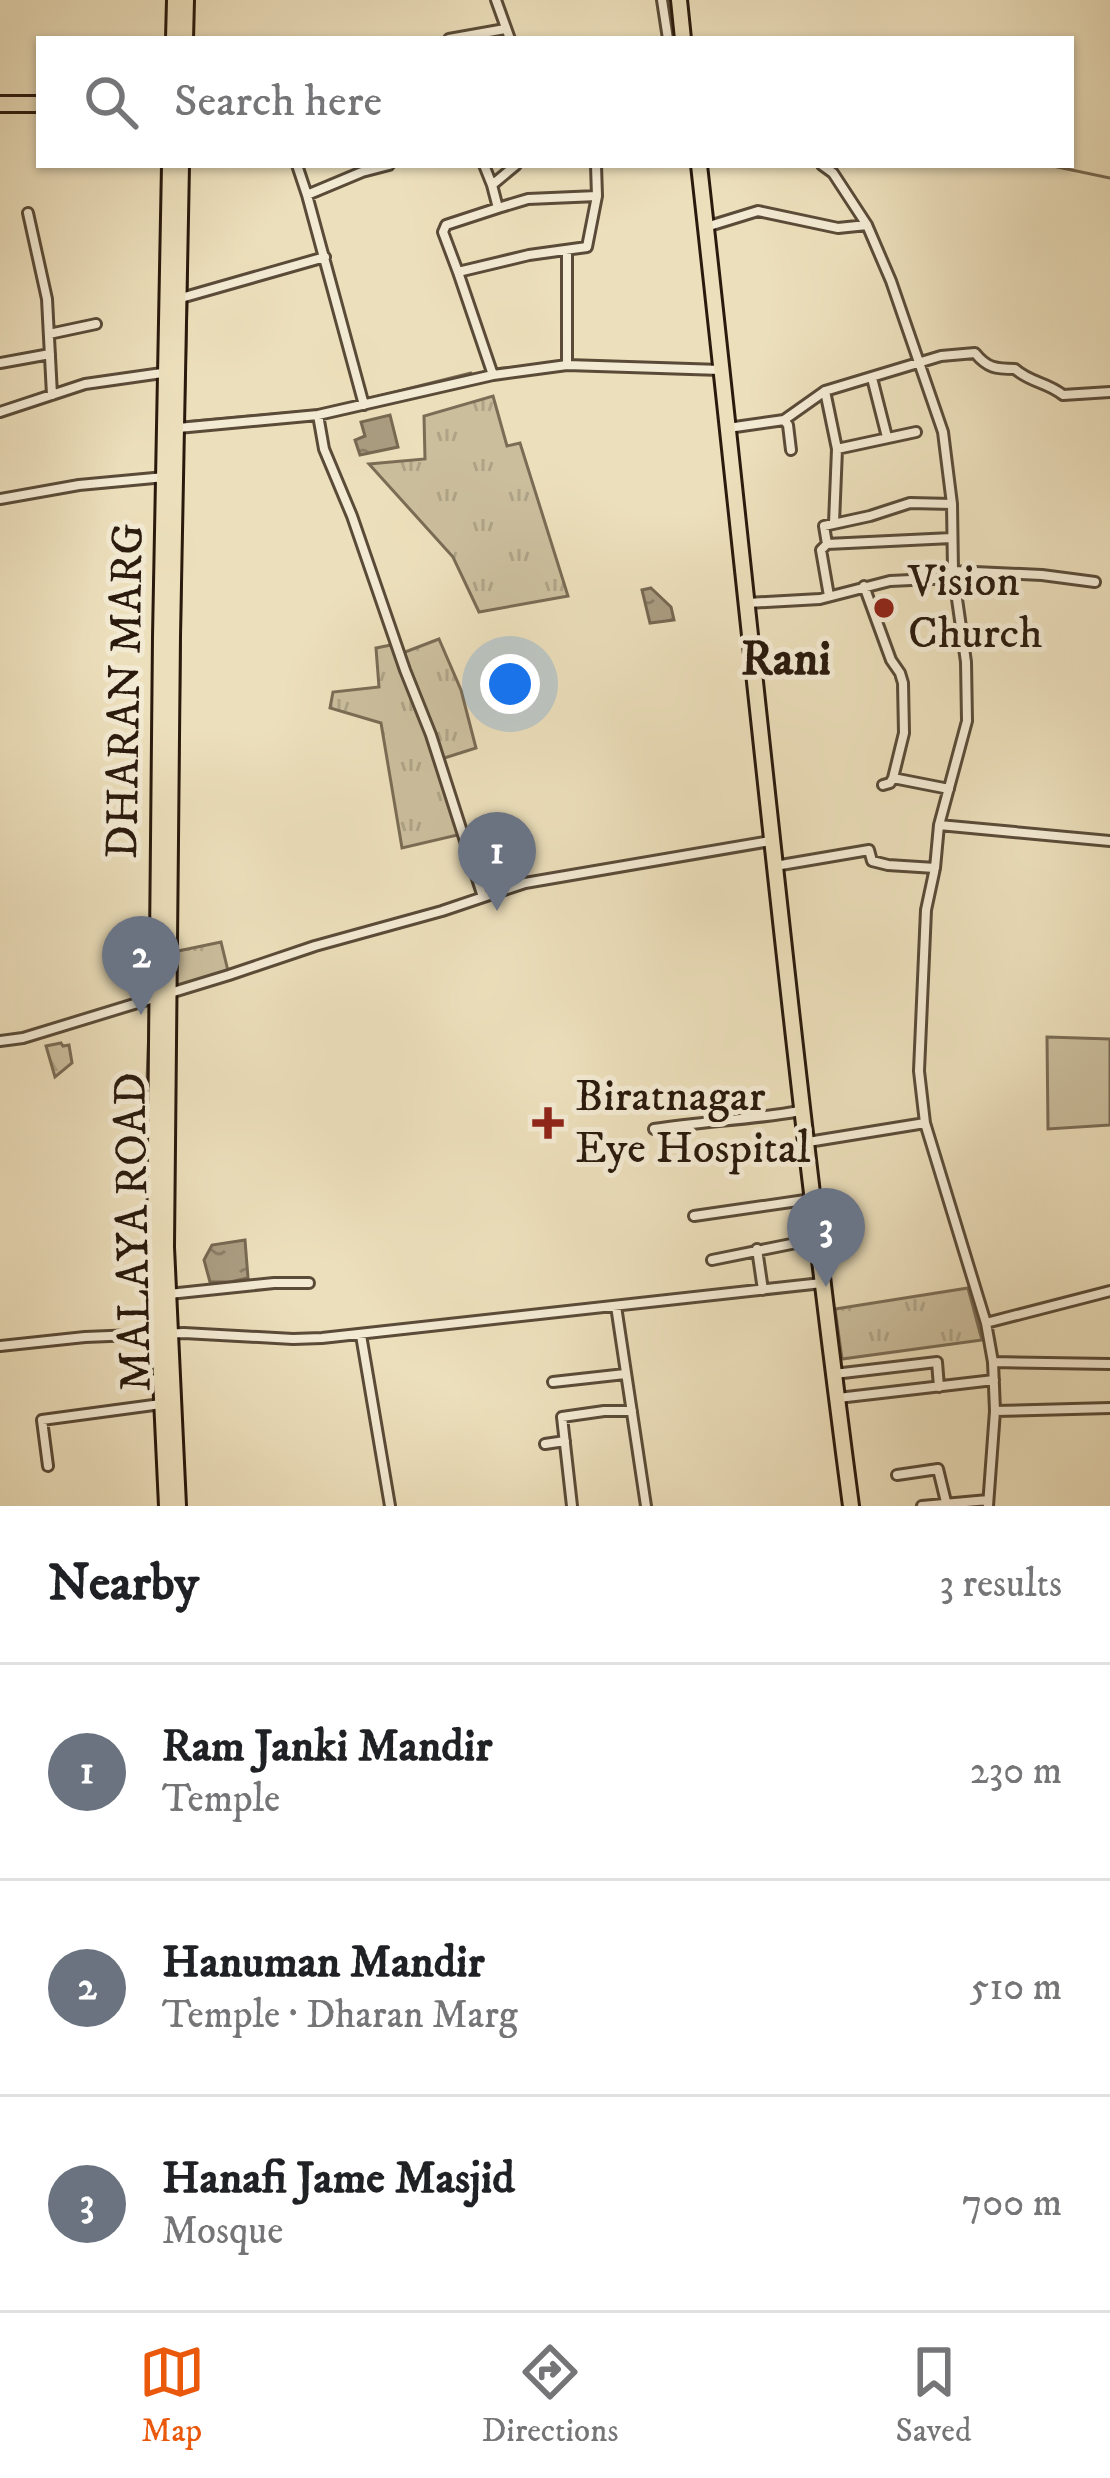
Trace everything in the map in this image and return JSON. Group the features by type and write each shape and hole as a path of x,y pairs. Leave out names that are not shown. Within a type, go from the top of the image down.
{"main road":[{"path":"174,36 175,0"},
{"path":"185,36 186,0"},
{"path":"679,0 683,36"},
{"path":"0,104 36,104"},
{"name":"DHARAN MARG","path":"167,1506 160,1227 165,477 173,300 170,168"},
{"path":"173,300 182,168"},
{"path":"699,168 770,841 850,1506"},
{"path":"165,835 170,428"},
{"name":"MALAYA ROAD","path":"160,1227 168,1294 164,1335 178,1506"}],"street":[{"path":"496,0 508,36"},
{"path":"662,0 668,36"},
{"path":"466,36 505,29"},
{"path":"298,168 364,405"},
{"path":"307,195 377,168"},
{"path":"485,168 498,208"},
{"path":"492,185 512,168"},
{"path":"458,272 529,255 587,248 596,168"},
{"path":"826,168 867,225 943,432 952,505 953,574 967,662 967,722 939,825 926,910 920,1085 925,1123 986,1323 995,1411 988,1503 922,1506"},
{"path":"494,375 443,232 446,225 528,200 596,196"},
{"path":"706,227 758,211 838,228 867,225"},
{"path":"28,213 47,299 52,395"},
{"path":"567,251 567,365"},
{"path":"173,300 325,257"},
{"path":"49,334 96,324"},
{"path":"727,428 784,420 825,391 940,356 975,353 986,365 1015,369 1029,381 1052,386 1063,395 1110,392"},
{"path":"0,363 50,354"},
{"path":"170,428 318,415 494,375 567,365 723,370"},
{"path":"0,412 85,384 171,372"},
{"path":"872,378 887,437"},
{"path":"825,391 837,449 833,523"},
{"path":"318,415 325,449 431,735 482,897"},
{"path":"784,420 791,450"},
{"path":"837,449 916,432"},
{"path":"0,499 165,477"},
{"path":"827,544 824,526 833,523 910,503 952,505"},
{"path":"830,596 821,550 827,544 952,538"},
{"path":"747,603 830,596 890,581 953,574 1042,575 1095,582"},
{"path":"864,586 903,683 904,733 893,778 883,785"},
{"path":"893,778 949,789"},
{"path":"939,825 1110,841"},
{"path":"0,1041 525,883 770,841"},
{"path":"773,866 869,850 872,862 935,868"},
{"path":"654,1129 802,1111"},
{"path":"806,1142 925,1123"},
{"path":"694,1216 813,1199"},
{"path":"712,1260 818,1239"},
{"path":"757,1249 763,1290"},
{"path":"168,1294 309,1283"},
{"path":"0,1346 184,1333 293,1340 361,1335 823,1283"},
{"path":"986,1323 1110,1291"},
{"path":"616,1306 646,1506"},
{"path":"361,1335 390,1506"},
{"path":"833,1374 937,1362 939,1387"},
{"path":"993,1362 1110,1364"},
{"path":"553,1382 625,1374"},
{"path":"836,1398 994,1380"},
{"path":"48,1466 42,1420 161,1404"},
{"path":"995,1411 1110,1408"},
{"path":"572,1506 562,1417 632,1412"},
{"path":"545,1444 565,1441"},
{"path":"897,1475 938,1469 946,1502"}],"green space":[{"path":"493,396 507,446 520,443 568,596 479,612 453,557 369,464 425,459 424,416"},
{"path":"439,639 461,690 476,748 438,760 462,834 402,848 381,723 330,708 333,692 379,687 376,648 396,644 400,654"},
{"path":"221,942 229,975 169,993 159,955"},
{"path":"1047,1037 1110,1039 1110,1125 1048,1129"},
{"path":"69,1045 72,1063 55,1077 46,1046"},
{"path":"968,1288 982,1340 842,1359 835,1309"}],"water":[{"path":"390,415 398,447 360,455 355,440 365,436 361,422"},
{"path":"651,588 671,607 674,620 650,623 642,590"},
{"path":"245,1240 248,1278 210,1282 204,1260 212,1245"}],"waterway":[{"path":"1062,168 1110,178"},
{"path":"187,292 188,174"},
{"path":"187,301 184,422 319,410 358,401"},
{"path":"493,369 560,363"},
{"path":"367,399 471,373"},
{"path":"176,985 183,432"},
{"path":"151,896 154,576"},
{"path":"151,905 151,948"},
{"path":"150,992 151,958"},
{"path":"174,1127 176,997"},
{"path":"147,1079 150,1004"},
{"path":"179,1376 185,1506"}],"place":[{"name":"Vision Church","path":"884,608"},
{"name":"Ram Janki Mandir","path":"497,911"},
{"name":"Hanuman Mandir","path":"141,1015"},
{"name":"Biratnagar Eye Hospital","path":"548,1123"},
{"name":"Hanafi Jame Masjid","path":"826,1287"}],"district":[{"name":"Rani","path":"786,660"}]}
